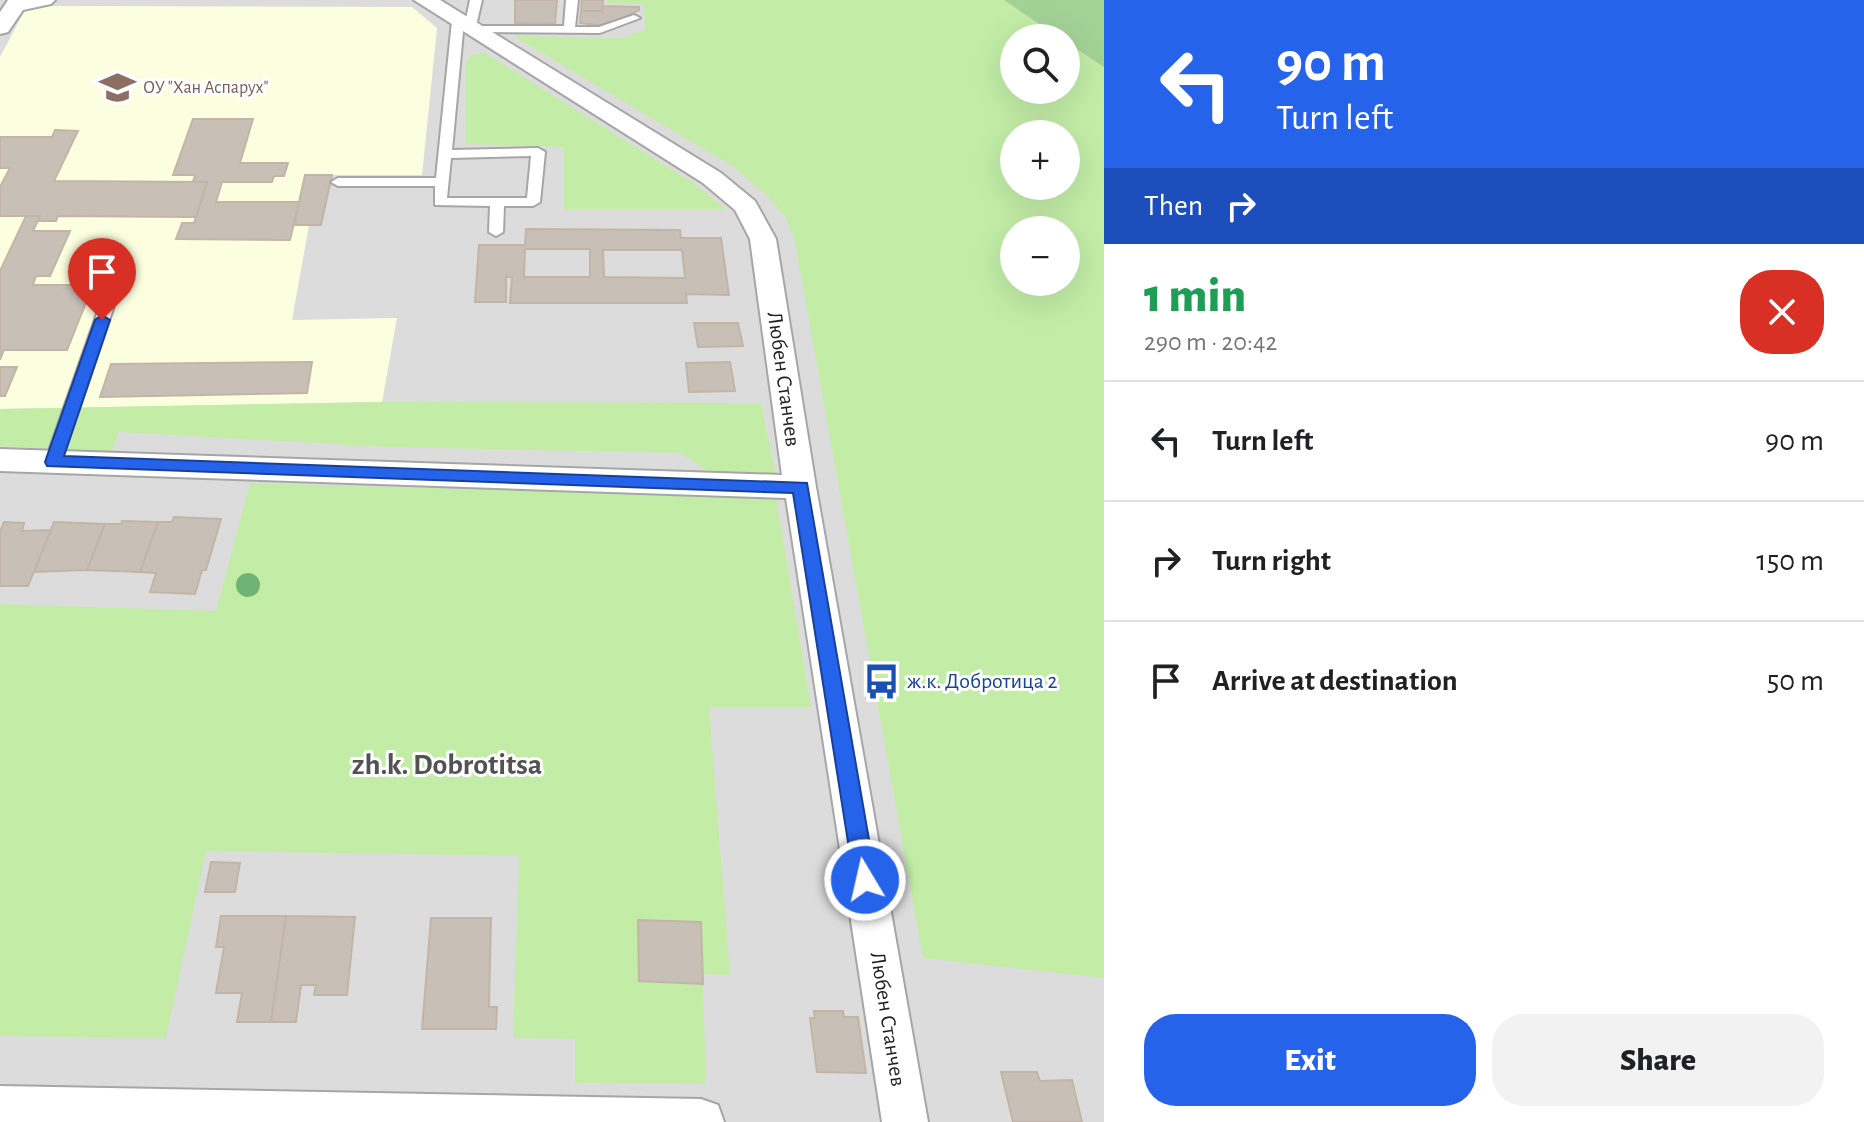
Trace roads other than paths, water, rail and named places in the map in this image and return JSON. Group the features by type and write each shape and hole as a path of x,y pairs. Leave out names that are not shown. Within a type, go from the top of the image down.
{"street":[{"path":"0,27 16,5 44,0"},
{"name":"Любен Станчев","path":"425,0 468,17 712,178 746,206 763,239 800,487 905,1122"},
{"path":"0,460 800,487"},
{"path":"0,1109 296,1118 701,1122"}],"lane":[{"path":"569,30 572,0"},
{"path":"447,154 538,152 533,202 440,202 447,154 468,17 569,30 600,30 634,18"},
{"path":"338,182 443,182"},
{"path":"496,232 497,202"},
{"path":"53,462 112,291"}],"place":[{"name":"ОУ \"Хан Аспарух\"","path":"117,88"},
{"name":"ж.к. Добротица 2","path":"881,681"}],"district":[{"name":"zh.k. Dobrotitsa","path":"447,765"}]}
